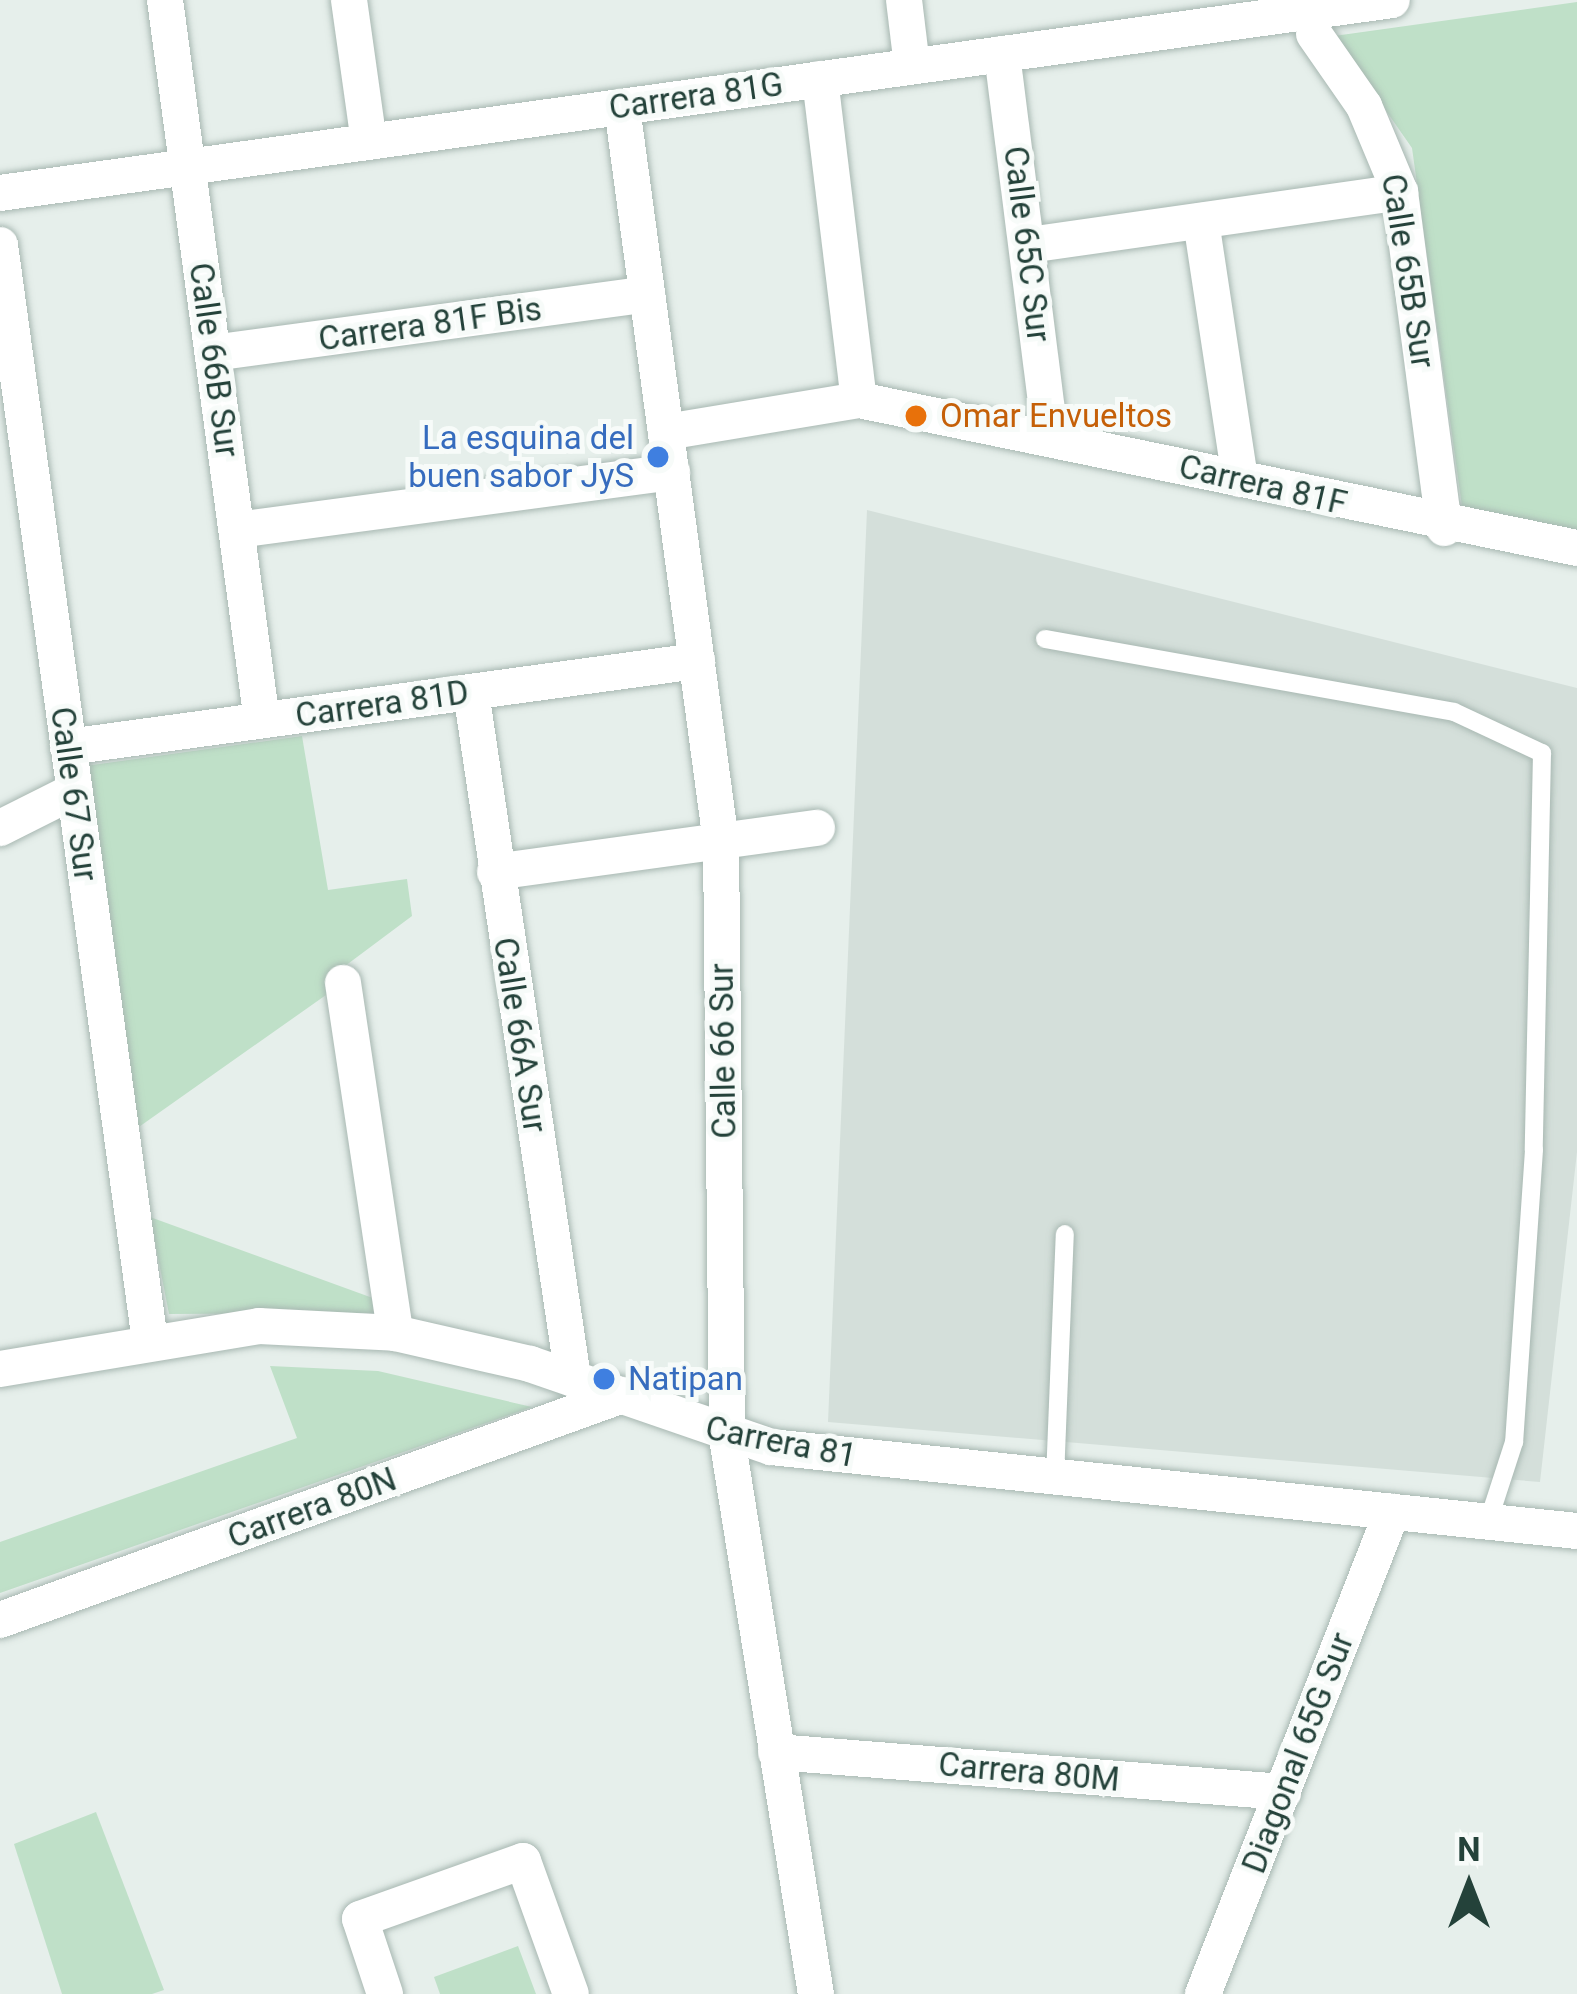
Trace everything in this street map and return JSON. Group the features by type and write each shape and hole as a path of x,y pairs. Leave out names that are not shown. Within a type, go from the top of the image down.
{"street":[{"name":"Calle 66B Sur","path":"166,0 262,721"},
{"path":"349,0 369,142"},
{"path":"904,0 912,66"},
{"name":"Carrera 81G","path":"0,193 1392,0"},
{"name":"Calle 65B Sur","path":"1315,34 1364,106 1400,192 1444,528"},
{"name":"Calle 65C Sur","path":"1002,54 1050,434"},
{"path":"820,79 859,400"},
{"name":"Calle 66 Sur","path":"622,107 721,842 727,1438 816,1994"},
{"path":"1029,245 1400,192"},
{"path":"1202,221 1240,479"},
{"name":"Calle 67 Sur","path":"0,245 150,1342"},
{"name":"Carrera 81F Bis","path":"213,353 647,294"},
{"name":"Carrera 81F","path":"666,432 859,400 1050,434 1444,528 1577,548"},
{"path":"236,530 672,472"},
{"name":"Carrera 81D","path":"68,747 697,662"},
{"name":"Calle 66A Sur","path":"471,692 573,1378"},
{"path":"0,828 74,791"},
{"path":"495,872 817,828"},
{"path":"343,983 395,1333"},
{"name":"Carrera 81","path":"0,1369 259,1326 395,1333 573,1378 727,1438 1055,1478 1577,1531"},
{"name":"Carrera 80N","path":"0,1620 623,1395"},
{"name":"Diagonal 65G Sur","path":"1203,1994 1392,1512"},
{"name":"Carrera 80M","path":"776,1752 1282,1792"},
{"path":"385,1994 361,1919 524,1861 571,1994"}],"lane":[{"path":"1045,638 1454,712 1542,753 1530,1217 1514,1442 1488,1522"},
{"path":"1055,1478 1065,1234"}],"shaded area":[{"path":"867,510 1577,688 1577,1152 1540,1482 828,1422"}],"green space":[{"path":"1577,2 1577,532 1463,514 1412,148 1334,36"},
{"path":"302,736 328,890 407,879 412,916 341,969 343,983 136,1129 85,766"},
{"path":"150,1217 381,1301 382,1313 169,1314"},
{"path":"270,1366 378,1371 532,1407 0,1593 0,1542 297,1438"},
{"path":"96,1812 164,1990 62,1994 14,1844"},
{"path":"518,1946 536,1994 440,1994 434,1977"}],"place":[{"name":"Omar Envueltos","path":"916,416"},
{"name":"La esquina del buen sabor JyS","path":"658,457"},
{"name":"Natipan","path":"604,1379"}]}
